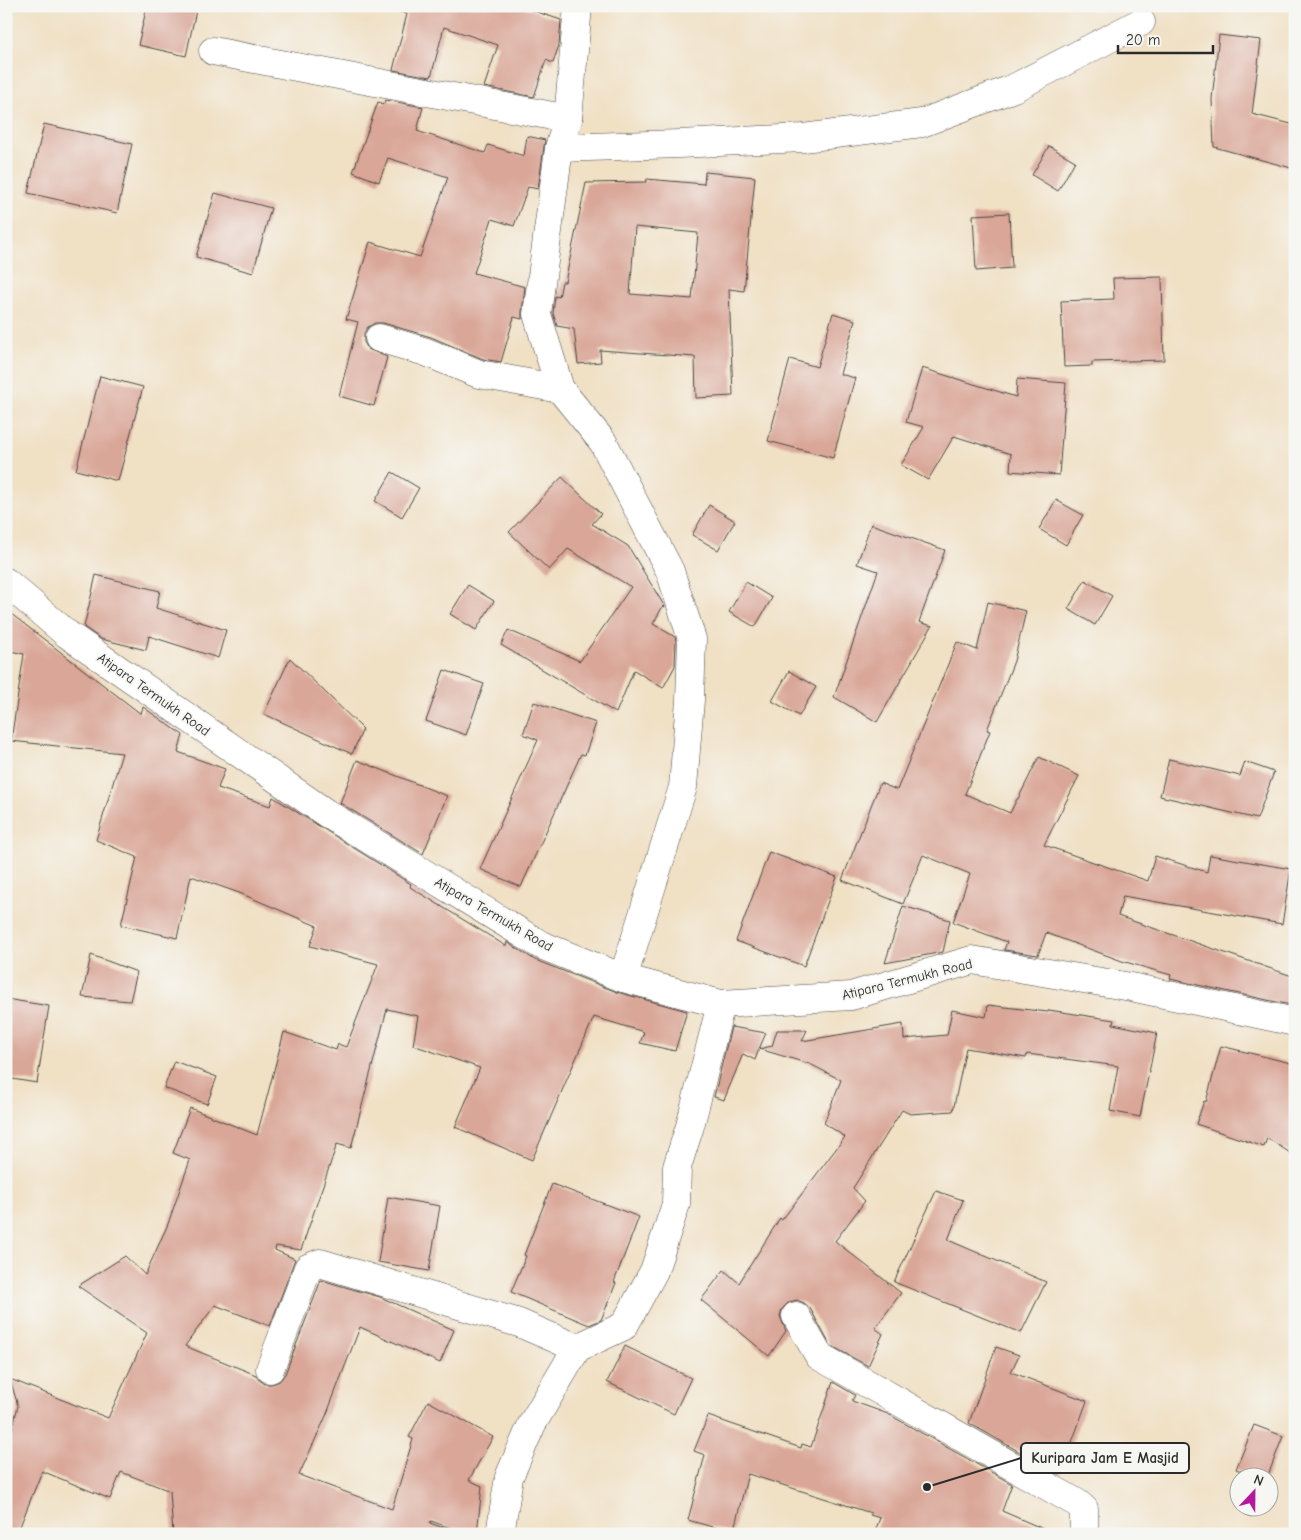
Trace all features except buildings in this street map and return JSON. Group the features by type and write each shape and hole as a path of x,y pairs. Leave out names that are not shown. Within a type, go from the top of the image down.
{"street":[{"path":"578,6 568,119 559,148 537,314 560,389 603,442 670,571 692,639 690,700 683,787 623,978"},
{"path":"559,148 803,138 922,123 1014,88 1141,22"},
{"path":"213,51 568,119"},
{"path":"379,338 426,352 479,374 560,389"},
{"name":"Atipara Termukh Road","path":"6,582 67,634 326,813 541,945 623,978 721,1004 851,996 972,960 1131,987 1295,1022"},
{"path":"500,1534 509,1477 532,1424 577,1348 624,1326 654,1271 676,1204 677,1167 690,1126 721,1004"},
{"path":"270,1369 308,1268 320,1264 519,1323 577,1348"},
{"path":"796,1316 819,1356 1077,1503 1084,1509 1084,1534"}],"place":[{"name":"Kuripara Jam E Masjid","path":"927,1487"}]}
